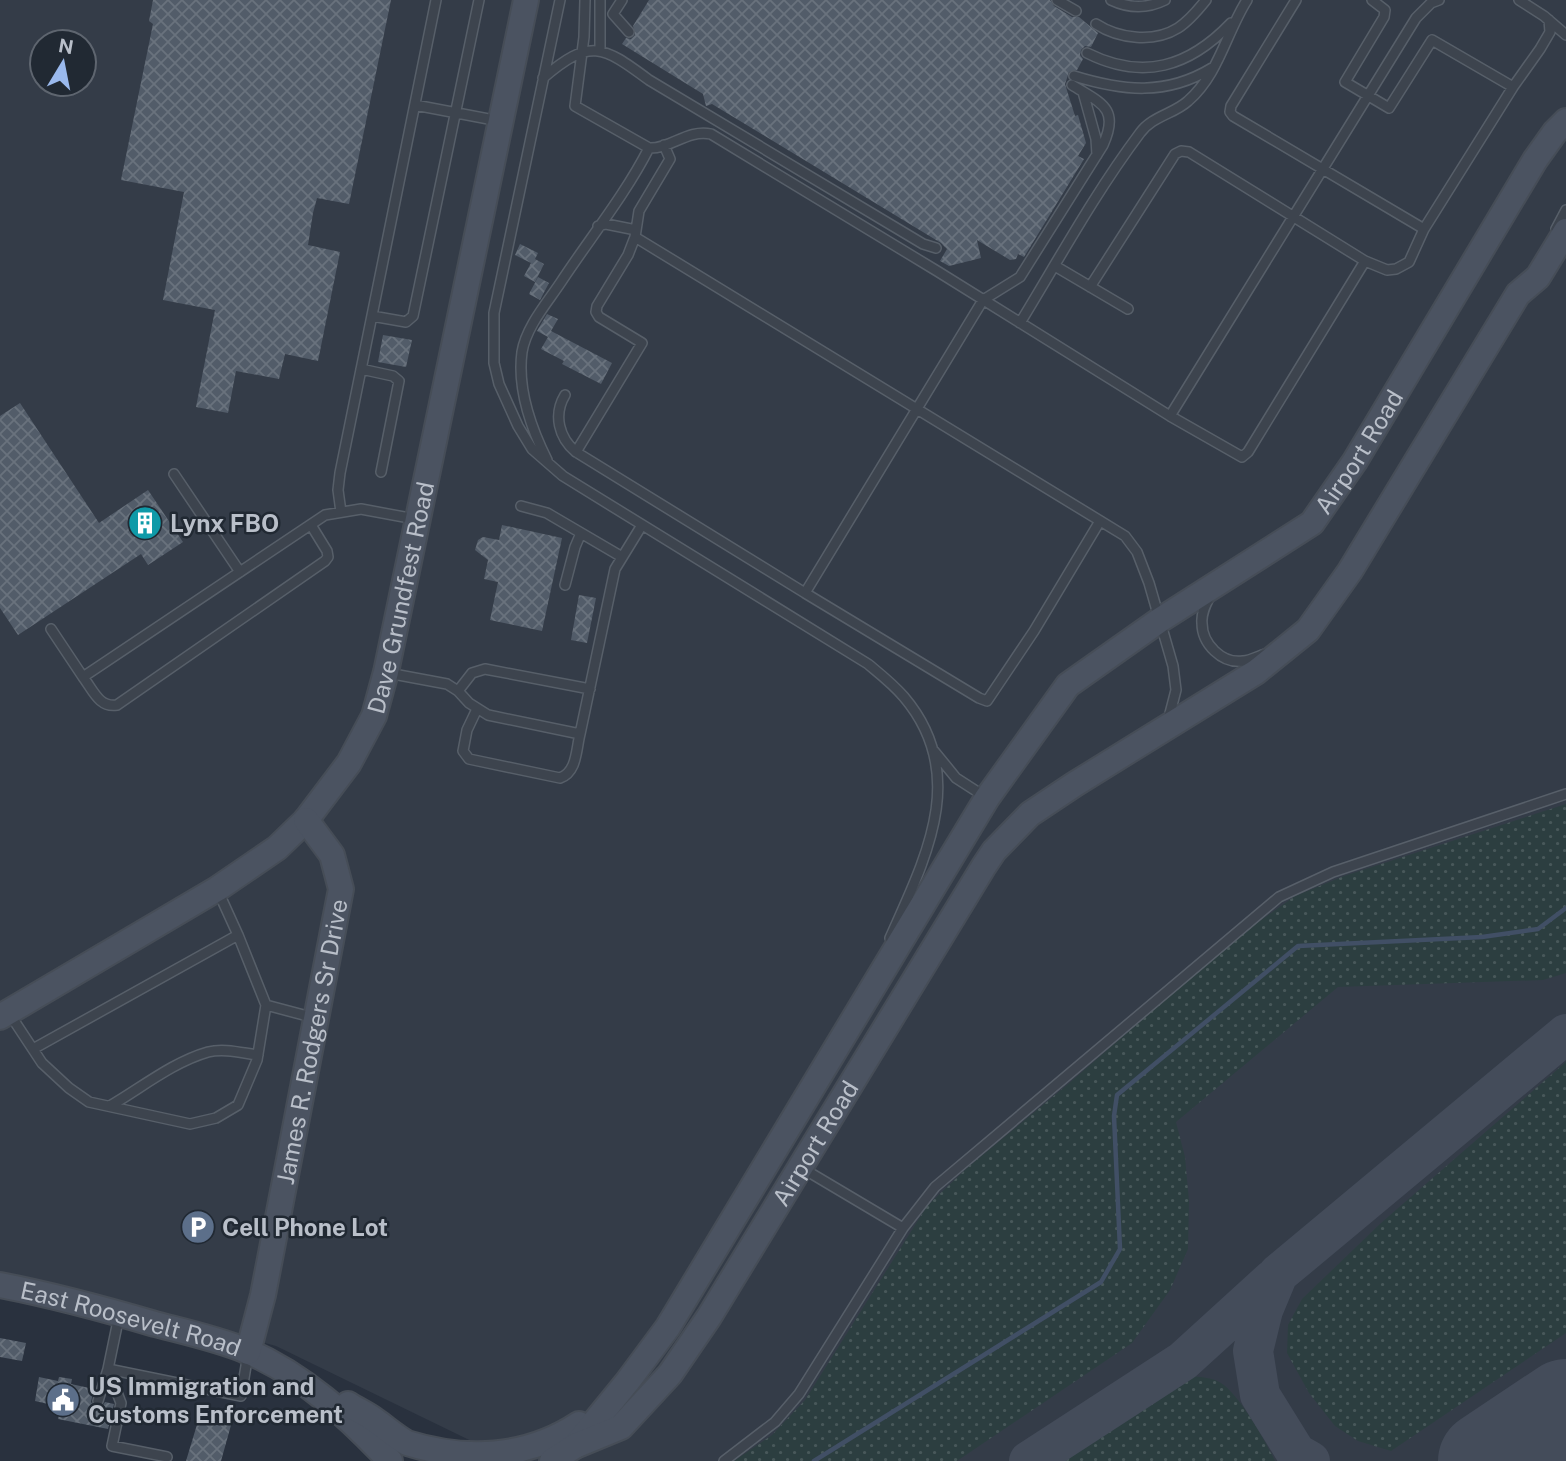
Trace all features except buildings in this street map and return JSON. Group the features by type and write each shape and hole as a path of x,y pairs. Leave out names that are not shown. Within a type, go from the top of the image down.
{"main road":[{"name":"Dave Grundfest Road","path":"4,1014 217,889 277,848 306,820 349,763 374,716 386,672 526,0"},
{"name":"Airport Road","path":"575,1446 668,1327 987,798 1068,685 1160,620 1312,523 1355,461 1535,160 1566,121"},
{"name":"Airport Road","path":"552,1461 575,1446 621,1427 670,1374 709,1317 994,851 1030,814 1256,672 1308,630 1350,571 1518,294 1538,277 1566,230"},
{"path":"987,798 1030,814"},
{"name":"James R. Rodgers Sr Drive","path":"248,1352 262,1295 341,890 332,855 306,820"},
{"name":"East Roosevelt Road","path":"0,1284 217,1340 248,1352 294,1378 357,1424 390,1461"},
{"path":"294,1378 374,1419 412,1446 441,1457 462,1460 493,1460 523,1453 562,1435 606,1406"},
{"path":"294,1378 341,1423 365,1461"}],"lane":[{"path":"341,512 339,479 436,0"},
{"path":"372,316 406,322 413,316 479,0"},
{"path":"560,0 494,313 494,363 499,384 513,416 532,449 563,476 868,664 904,696 934,751 956,778 987,798"},
{"path":"585,0 583,52 576,106 649,148 691,134 711,134 1170,416 1242,457 1248,452 1365,261"},
{"path":"600,0 600,50"},
{"path":"622,0 613,14 629,32"},
{"path":"1057,0 1076,11"},
{"path":"1111,0 1126,6 1140,7 1165,0"},
{"path":"1096,24 1107,31 1124,36 1161,35 1177,29 1206,0"},
{"path":"1020,323 1142,130 1187,102 1216,65 1235,19 1247,0"},
{"path":"1296,0 1231,106 1230,112 1424,229"},
{"path":"1372,0 1385,10 1384,17 1345,82 1390,108 1432,40 1513,87"},
{"path":"1170,416 1416,18 1431,3 1439,0"},
{"path":"1519,0 1549,20 1566,36"},
{"path":"1087,53 1105,62 1125,67 1162,66 1181,60 1212,43 1235,19"},
{"path":"1090,287 1175,154 1181,151 1189,152 1365,261 1387,270 1403,266 1413,256 1424,229 1521,74 1540,49 1550,32 1549,20"},
{"path":"543,78 564,59 583,52 600,50 625,62 649,80 923,244 936,248"},
{"path":"805,593 983,300 1020,277 1097,155 1111,126 1110,115 1104,106 1083,92 1073,80 1142,89 1173,86 1192,80 1216,65"},
{"path":"1083,92 1096,139 1097,155"},
{"path":"415,104 500,121"},
{"path":"576,452 642,343 599,317 596,312 628,255 636,233 639,211 670,159 664,145"},
{"path":"549,465 536,438 524,396 524,343 649,148"},
{"path":"1518,294 1566,210"},
{"path":"598,226 606,223 636,233 1125,536 1138,552 1173,666 1176,690 1165,729"},
{"path":"1055,266 1128,309"},
{"path":"361,369 393,376 399,382 381,472"},
{"path":"565,395 559,408 560,428 569,446 576,452 987,701 1034,631 1100,521"},
{"path":"174,474 240,572"},
{"path":"521,506 547,513 622,558"},
{"path":"83,677 326,514 360,509 418,520"},
{"path":"51,629 101,703 109,707 117,705 325,561 327,551 311,524"},
{"path":"477,709 467,730 463,751 469,759 560,778 570,773 615,569 642,525"},
{"path":"565,584 581,533"},
{"path":"1216,585 1204,607 1201,621 1208,643 1217,654 1232,661 1244,661 1291,646"},
{"path":"458,691 472,673 485,669 590,690"},
{"path":"386,672 447,684 477,709 500,719 580,734"},
{"path":"851,1026 932,838 938,797 934,751"},
{"path":"724,1461 775,1422 799,1394 903,1228 935,1188 1279,897 1333,872 1566,794"},
{"path":"4,1014 42,1063 89,1102 190,1124 216,1118 238,1105 258,1055 266,1005 217,889"},
{"path":"33,1049 238,935"},
{"path":"266,1005 316,1018"},
{"path":"110,1106 181,1064 208,1052 223,1050 258,1055"},
{"path":"799,1166 903,1228"},
{"path":"98,1401 120,1314"},
{"path":"108,1369 240,1395 248,1352"},
{"path":"108,1369 121,1403 111,1447 167,1457"}],"shaded area":[{"path":"0,0 1566,0 1566,1461 506,1461 496,1453 276,1346 0,1272"},
{"path":"1566,804 1566,973 1543,980 1338,987 1176,1122 1185,1157 1189,1201 1188,1249 1170,1290 1132,1343 957,1461 734,1461 772,1435 805,1400 927,1206 967,1168 1236,938 1295,896 1344,876"},
{"path":"1566,1062 1566,1333 1391,1451 1358,1441 1335,1426 1309,1393 1287,1353 1288,1325 1302,1299 1381,1223"},
{"path":"1189,1376 1214,1380 1228,1389 1251,1419 1275,1461 1051,1461 1170,1382"}],"waterway":[{"path":"814,1461 1101,1282 1120,1249 1114,1116 1117,1095 1298,946 1482,937 1538,929 1566,908"}],"taxiway":[{"path":"1310,1461 1296,1453 1260,1395 1253,1351 1263,1310 1278,1274 1566,1034"},
{"path":"1029,1461 1183,1361 1273,1279"}],"runway":[{"path":"1488,1461 1566,1409"}],"place":[{"name":"Lynx FBO","path":"145,523"},
{"name":"Cell Phone Lot","path":"198,1227"},
{"name":"US Immigration and Customs Enforcement","path":"63,1400"}]}
